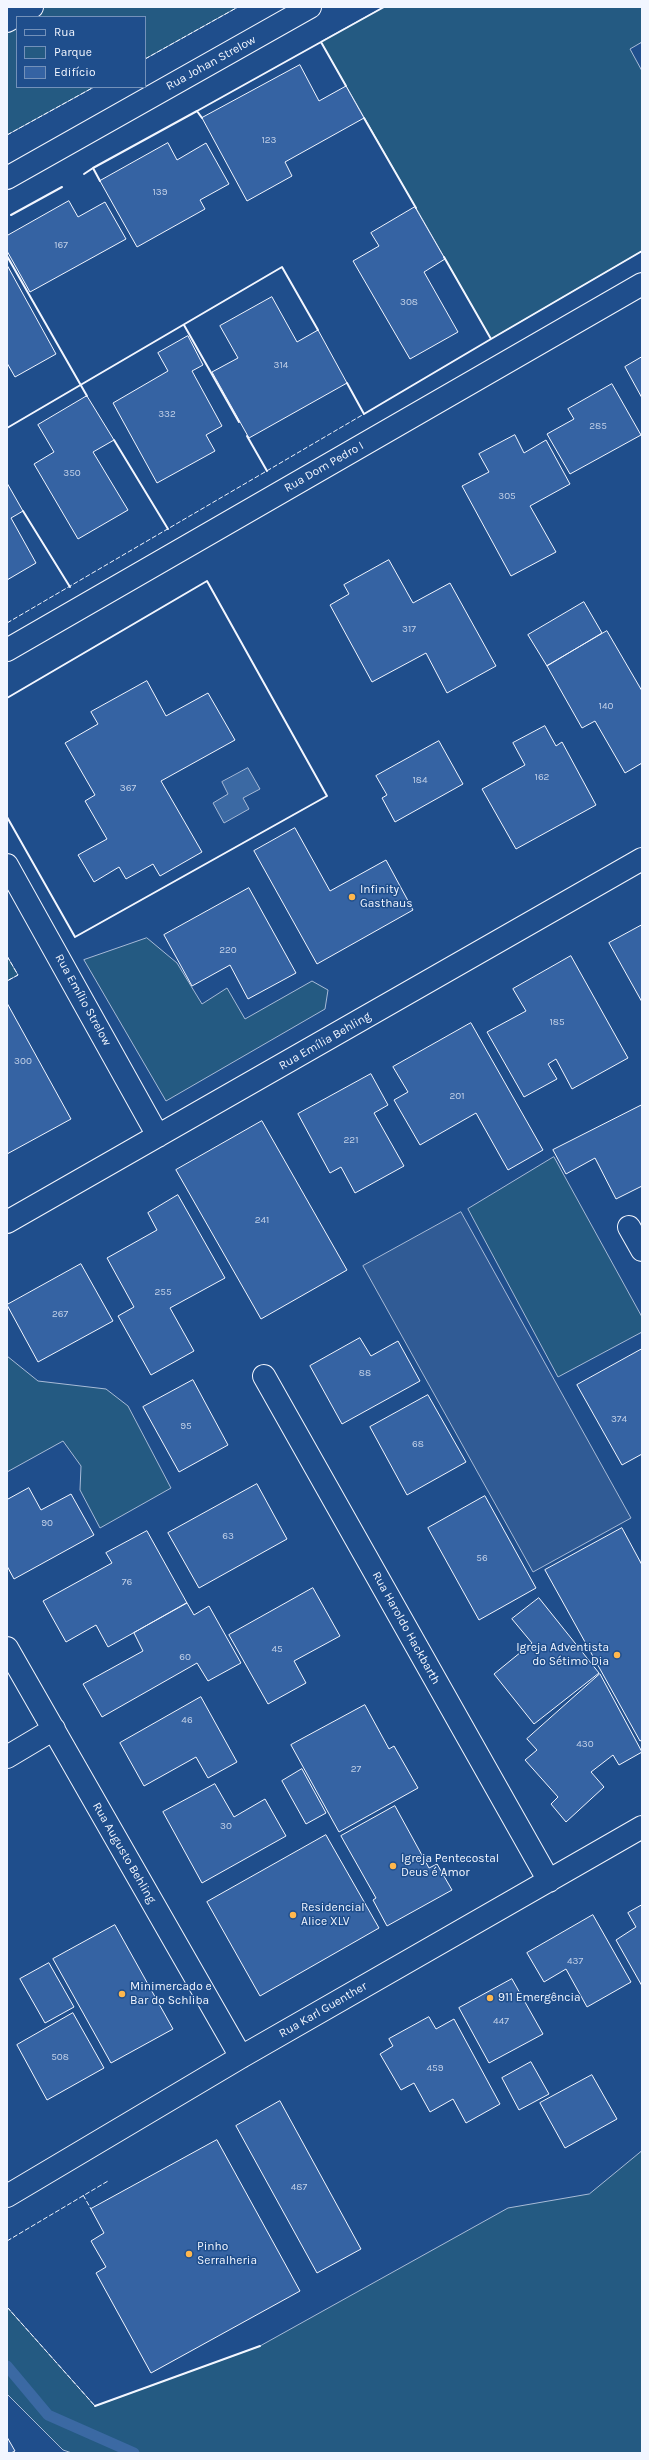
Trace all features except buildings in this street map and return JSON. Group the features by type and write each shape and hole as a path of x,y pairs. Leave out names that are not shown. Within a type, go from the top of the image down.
{"street":[{"path":"7,21 32,7"},
{"name":"Rua Johan Strelow","path":"7,178 310,7"},
{"name":"Rua Dom Pedro I","path":"7,650 642,284"},
{"name":"Rua Emília Behling","path":"7,1222 642,859"},
{"name":"Rua Emílio Strelow","path":"7,865 158,1136"},
{"path":"629,1227 642,1250"},
{"name":"Rua Haroldo Hackbarth","path":"264,1376 549,1881"},
{"name":"Rua Augusto Behling","path":"7,1648 241,2057"},
{"path":"7,1757 54,1730"},
{"name":"Rua Karl Guenther","path":"7,2196 241,2057 642,1827"}],"green space":[{"path":"7,7 238,7 146,58 146,16 16,16 16,88 92,88 7,135"},
{"path":"384,7 642,7 642,42 630,49 642,71 642,251 491,339 321,42"},
{"path":"147,938 177,963 202,1004 227,988 245,1019 312,981 328,990 325,1009 166,1101 84,960"},
{"path":"7,956 18,975 7,981"},
{"path":"554,1157 642,1317 642,1332 558,1377 468,1209"},
{"path":"7,1356 38,1381 106,1389 128,1406 171,1488 100,1528 80,1490 81,1466 63,1441 7,1472"},
{"path":"642,2151 642,2453 72,2453 63,2450 7,2394 7,2307 95,2406 260,2346 508,2208 589,2194"}],"shaded area":[{"path":"248,768 260,789 243,798 249,809 224,823 213,803 228,794 222,782"},
{"path":"461,1212 631,1518 533,1572 363,1266"}],"waterway":[{"path":"7,2366 48,2415 134,2453"}],"fence":[{"path":"146,58 238,7"},
{"path":"7,135 92,88"},
{"path":"7,623 364,414"},
{"path":"7,956 18,975 7,981"},
{"path":"7,2241 108,2181"},
{"path":"83,2195 91,2209"},
{"path":"7,2307 95,2406"}],"wall":[{"path":"346,86 321,42 384,7"},
{"path":"202,118 197,111 321,42"},
{"path":"100,181 93,168 197,111"},
{"path":"364,118 416,208"},
{"path":"84,174 93,168"},
{"path":"11,215 62,187"},
{"path":"444,257 491,339 642,251"},
{"path":"7,256 87,396"},
{"path":"7,428 282,267 318,330"},
{"path":"184,325 239,422"},
{"path":"347,383 364,414 491,339"},
{"path":"247,436 267,471"},
{"path":"114,440 168,529"},
{"path":"23,511 70,587"},
{"path":"7,698 207,581 327,796 75,937 7,817"},
{"path":"95,2406 260,2346"}],"place":[{"name":"Infinity Gasthaus","path":"352,897"},
{"name":"Igreja Adventista do Sétimo Dia","path":"617,1655"},
{"name":"Igreja Pentecostal Deus é Amor","path":"393,1866"},
{"name":"Residencial Alice XLV","path":"293,1915"},
{"name":"Minimercado e Bar do Schliba","path":"122,1994"},
{"name":"911 Emergência","path":"490,1998"},
{"name":"Pinho Serralheria","path":"189,2254"}]}
